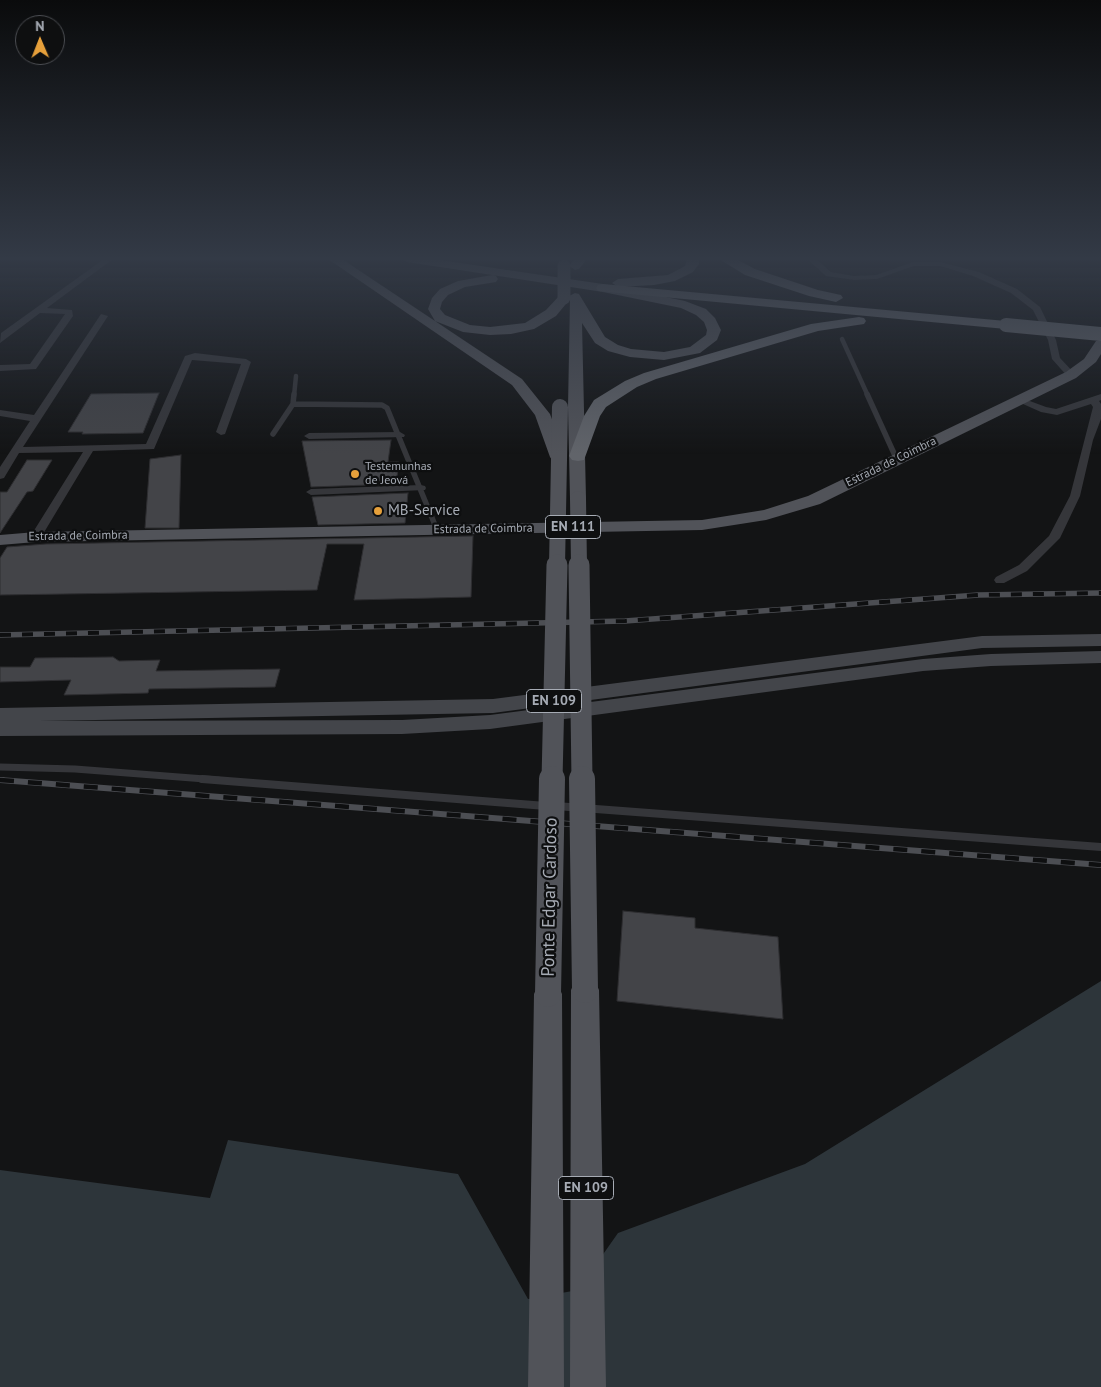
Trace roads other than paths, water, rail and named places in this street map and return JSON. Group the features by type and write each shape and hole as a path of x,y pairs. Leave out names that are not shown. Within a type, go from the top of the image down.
{"highway":[{"path":"568,456 600,404 612,394 650,376 816,327 837,324"},
{"path":"1019,324 1101,334"},
{"path":"1033,324 1101,328"}],"main road":[{"path":"430,324 517,382 532,398 568,456"},
{"path":"455,324 468,329 511,330 533,324"},
{"name":"EN 109","path":"561,378 566,324"},
{"name":"Ponte Edgar Cardoso","path":"568,324 565,404 582,637 588,1387"},
{"path":"588,324 600,340 613,348 630,354 664,356 695,350 712,337 714,330 711,324"},
{"name":"Estrada de Coimbra","path":"0,540 36,537 702,524 766,516 814,500 1071,375 1089,362 1101,344"},
{"name":"Ponte Edgar Cardoso","path":"546,1387 548,994 568,456"},
{"path":"0,715 402,718 490,722 923,665 1099,653"},
{"path":"0,729 402,718"}],"street":[{"path":"0,340 20,324"},
{"path":"0,356 2,362 0,368 33,367 64,324"},
{"path":"0,476 99,324"},
{"path":"1045,324 1052,340 1056,360 1071,375"},
{"path":"16,450 89,450 150,447 188,358 195,356 246,362 221,432"},
{"path":"1000,580 1023,568 1054,538 1075,496 1098,406 1097,398 1063,411 1053,412 1019,400"},
{"path":"0,413 18,417 38,418"},
{"path":"309,436 400,435"},
{"path":"36,537 89,450"},
{"path":"311,492 420,488"}],"lane":[{"path":"842,339 897,460"},
{"path":"273,434 292,404 296,376"},
{"path":"292,404 382,405 387,408 400,435 437,530"},
{"path":"0,767 76,769 1101,846"}],"railway":[{"path":"0,635 625,621 978,595 1101,593"},
{"path":"3,780 0,780 1101,865"}],"place":[{"name":"Testemunhas de Jeová","path":"355,474"},
{"name":"MB-Service","path":"378,511"}]}
